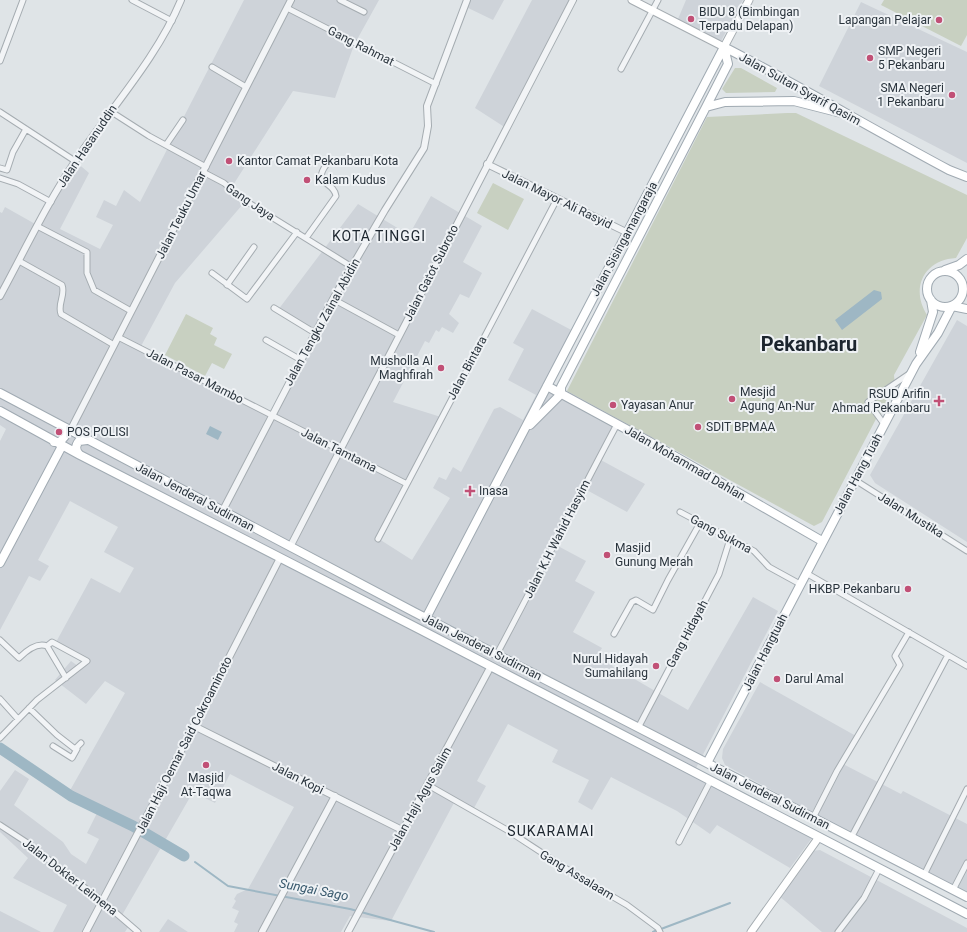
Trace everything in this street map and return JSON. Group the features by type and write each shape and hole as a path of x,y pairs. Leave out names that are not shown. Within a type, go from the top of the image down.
{"main road":[{"name":"Jalan Sultan Syarif Qasim","path":"632,0 724,48 790,80 845,114 949,170 967,177"},
{"name":"Jalan Sisingamangaraja","path":"426,618 749,0"},
{"name":"Jalan Sisingamangaraja","path":"525,429 561,394 560,387 728,64 724,48"},
{"path":"706,107 725,102 794,101 845,114"},
{"path":"628,233 646,222"},
{"path":"967,259 959,265 933,276 929,283 928,291 931,300 943,307 952,306 967,309"},
{"path":"943,271 951,272 958,276 965,290"},
{"path":"952,306 961,298 965,290 967,279"},
{"name":"Jalan Hang Tuah","path":"822,541 916,364 933,312 931,300"},
{"name":"Jalan Hang Tuah","path":"916,364 938,333 952,306"},
{"name":"Jalan Mohammad Dahlan","path":"547,386 619,425 822,541"},
{"name":"Jalan Jenderal Sudirman","path":"0,393 222,512 967,897"},
{"name":"Jalan Jenderal Sudirman","path":"0,412 54,442 491,666 967,914"},
{"path":"54,442 60,442 65,436 65,431 61,427"},
{"path":"80,455 76,451 76,446 79,441 87,440"},
{"path":"0,564 62,446"},
{"name":"Jalan Hangtuah","path":"707,763 822,541"},
{"path":"752,932 818,837"},
{"path":"902,881 909,867"}],"street":[{"path":"0,61 23,0"},
{"path":"132,0 172,21"},
{"name":"Jalan Hasanuddin","path":"0,296 50,202 75,161 164,36 172,21 180,0"},
{"name":"Jalan Teuku Umar","path":"70,431 292,0"},
{"path":"340,0 364,12"},
{"name":"Jalan Tengku Zainal Abidin","path":"222,512 333,299 424,148 428,126 427,106 467,0"},
{"name":"Jalan Gatot Subroto","path":"290,547 573,0"},
{"path":"621,69 658,0"},
{"name":"Gang Rahmat","path":"287,8 436,84"},
{"path":"212,67 246,87"},
{"path":"0,112 75,161"},
{"name":"Gang Jaya","path":"110,112 204,169 224,183 241,198 352,267"},
{"path":"166,145 183,120"},
{"path":"0,168 6,170 13,152 26,129"},
{"path":"306,238 336,196 335,191 322,180 321,175 326,164"},
{"name":"Jalan Mayor Ali Rasyid","path":"487,164 628,233"},
{"path":"0,178 18,184 50,202"},
{"name":"Jalan Bintara","path":"378,539 557,199"},
{"path":"37,226 85,251 88,256 86,266 87,273 94,290 131,311"},
{"path":"212,273 244,298 248,298 297,232"},
{"path":"227,285 254,247"},
{"path":"19,261 62,285 64,292 60,309 61,314 114,344"},
{"path":"333,299 399,335"},
{"path":"274,308 315,333"},
{"name":"Jalan Pasar Mambo","path":"118,337 272,416"},
{"path":"266,340 301,360"},
{"path":"884,424 868,402 912,372"},
{"name":"Jalan Tamtama","path":"272,416 407,484"},
{"name":"Jalan K.H Wahid Hasyim","path":"497,654 556,545 567,518 615,428 619,425"},
{"name":"Jalan Mustika","path":"855,480 967,550"},
{"name":"Gang Sukma","path":"680,512 754,551 769,567 800,584"},
{"path":"614,634 632,602 636,600 654,610 668,580 700,523"},
{"name":"Gang Hidayah","path":"638,728 719,574 730,539"},
{"name":"Jalan Haji Oemar Said Cokroaminoto","path":"86,932 280,558"},
{"path":"806,573 967,666"},
{"path":"812,818 837,771 900,665 895,656 909,632"},
{"path":"0,640 19,658 27,650 39,645 48,646 52,642 87,661 29,708 0,738"},
{"path":"48,646 66,678"},
{"path":"851,838 948,655"},
{"name":"Jalan Haji Agus Salim","path":"348,932 491,666"},
{"path":"0,699 18,719"},
{"path":"29,708 57,735 77,749"},
{"name":"Jalan Kopi","path":"194,726 402,830"},
{"path":"53,746 72,758 81,743"},
{"path":"679,842 711,780"},
{"name":"Gang Assalaam","path":"428,785 507,830 578,877 627,905 658,928 660,932"},
{"path":"924,875 967,789"},
{"path":"262,932 335,796"},
{"name":"Jalan Dokter Leimena","path":"0,825 26,842 102,901 138,932"},
{"path":"953,890 967,863"},
{"path":"838,932 864,898 879,869"}],"shaded area":[{"path":"244,0 379,0 354,45 335,98 293,91 228,193 243,204 175,283 140,348 271,415 315,333 278,310 358,204 409,235 431,196 482,226 463,262 482,273 469,298 460,294 449,314 459,323 453,333 442,327 439,332 436,330 429,343 425,341 393,402 441,417 379,539 412,560 450,498 433,488 439,477 446,480 453,467 461,472 494,409 500,407 523,420 536,395 508,380 524,349 513,343 532,309 575,332 547,386 619,425 599,459 645,484 627,512 583,488 556,545 586,561 575,581 595,592 573,632 602,648 600,651 615,661 612,666 688,710 753,597 778,611 696,768 817,831 790,868 717,825 710,834 677,811 611,777 592,810 578,802 589,780 552,762 558,750 508,724 477,781 486,786 474,808 456,799 391,921 350,916 341,932 234,932 238,924 234,922 239,911 232,908 236,901 234,899 237,894 248,889 294,807 230,774 215,803 193,792 121,917 130,924 125,932 53,932 67,905 13,878 28,858 0,832 0,791 15,770 29,779 14,805 63,842 71,854 86,864 99,839 87,833 99,809 68,794 125,693 105,681 86,704 55,680 71,661 82,669 87,661 55,644 91,578 120,593 134,568 104,552 118,527 70,501 38,560 49,566 40,581 29,576 0,630 0,441 6,429 0,425 0,212 2,213 5,207 37,225 75,161 89,173 60,229 100,249 113,225 96,217 104,200 116,206 124,190 140,202"},
{"path":"464,0 504,0 493,20 462,5"},
{"path":"532,0 572,0 506,128 475,108"},
{"path":"686,0 743,0 721,41 678,19"},
{"path":"861,2 967,52 967,163 819,86"},
{"name":"RSUD Arifin Ahmad Pekanbaru","path":"957,320 967,326 967,542 875,483 870,475"},
{"path":"760,682 856,736 812,812 725,765 722,758 723,749"},
{"path":"843,764 901,794 903,791 967,824 967,898 815,815"},
{"path":"820,850 967,928 967,932 822,932 779,896 812,851"},
{"path":"0,911 41,932 0,932"},
{"path":"168,919 188,932 159,932"}],"green space":[{"name":"Lapangan Pelajar","path":"884,0 967,0 967,35 961,46 881,5"},
{"path":"735,68 741,68 777,88 775,92 726,93 722,89"},
{"path":"796,113 967,195 967,238 956,258 945,260 936,264 928,270 923,277 920,286 920,295 922,305 927,315 894,375 895,387 882,413 876,419 822,522 814,526 567,391 707,117"},
{"path":"493,183 524,199 508,230 477,213"},
{"path":"186,314 213,328 210,334 217,338 214,345 232,354 224,369 212,363 205,376 165,355"}],"water":[{"path":"874,290 881,292 882,299 842,330 835,320"},
{"path":"210,426 222,432 218,440 206,434"}],"waterway":[{"name":"Sungai Sago","path":"0,748 71,796 133,826 184,856"},
{"name":"Sungai Sago","path":"195,862 228,886 350,909 434,932"},
{"name":"Sungai Sago","path":"661,929 730,903"},
{"name":"Sungai Sago","path":"653,932 657,930"}],"place":[{"name":"BIDU 8 (Bimbingan Terpadu Delapan)","path":"691,19"},
{"name":"Lapangan Pelajar","path":"939,20"},
{"name":"SMP Negeri 5 Pekanbaru","path":"870,58"},
{"name":"SMA Negeri 1 Pekanbaru","path":"952,95"},
{"name":"Kantor Camat Pekanbaru Kota","path":"229,161"},
{"name":"Kalam Kudus","path":"307,180"},
{"name":"Musholla Al Maghfirah","path":"441,368"},
{"name":"Mesjid Agung An-Nur","path":"732,399"},
{"name":"RSUD Arifin Ahmad Pekanbaru","path":"939,401"},
{"name":"Yayasan Anur","path":"613,405"},
{"name":"SDIT BPMAA","path":"698,427"},
{"name":"POS POLISI","path":"59,432"},
{"name":"Inasa","path":"470,491"},
{"name":"Masjid Gunung Merah","path":"607,555"},
{"name":"HKBP Pekanbaru","path":"908,589"},
{"name":"Nurul Hidayah Sumahilang","path":"656,666"},
{"name":"Darul Amal","path":"777,679"},
{"name":"Masjid At-Taqwa","path":"206,765"}],"district":[{"name":"KOTA TINGGI","path":"379,236"},
{"name":"Pekanbaru","path":"809,344"},
{"name":"SUKARAMAI","path":"551,831"}]}
